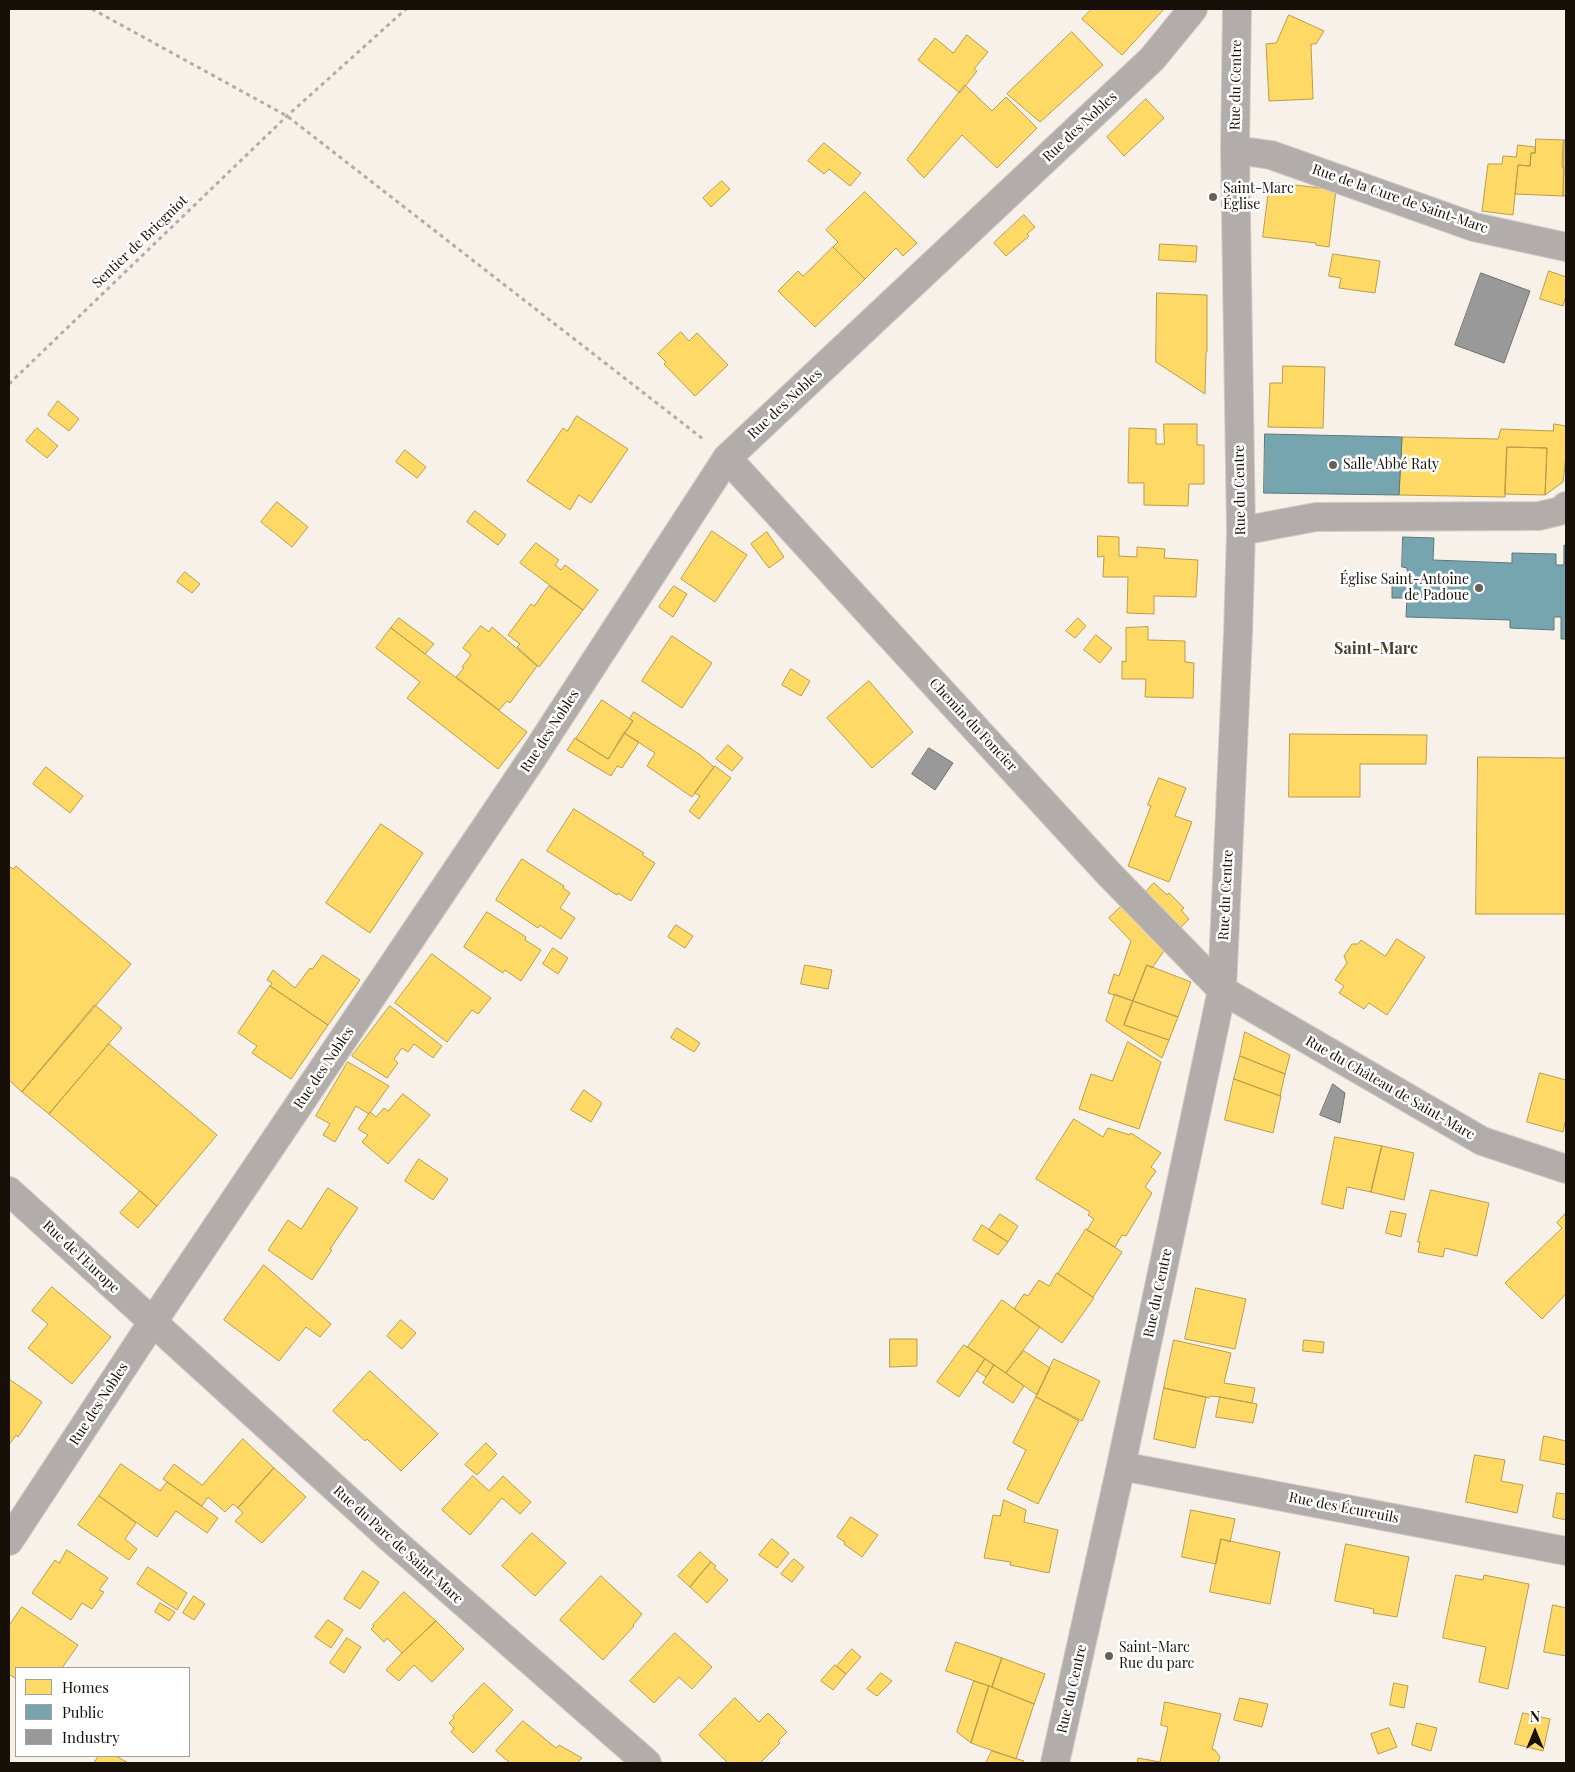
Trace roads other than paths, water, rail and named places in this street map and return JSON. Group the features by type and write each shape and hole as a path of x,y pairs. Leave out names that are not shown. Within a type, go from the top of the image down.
{"street":[{"name":"Rue des Nobles","path":"9,1541 152,1323 533,757 727,458 1152,59 1193,9"},
{"name":"Rue du Centre","path":"1055,1763 1121,1466 1222,990 1241,531 1235,150 1237,9"},
{"name":"Rue de la Cure de Saint-Marc","path":"1235,150 1271,155 1474,227 1566,247"},
{"name":"Chemin du Foncier","path":"727,458 1109,874 1222,990"},
{"path":"1241,531 1316,517 1538,516 1564,510 1566,506"},
{"name":"Rue du Château de Saint-Marc","path":"1222,990 1482,1141 1566,1169"},
{"name":"Rue de l'Europe","path":"9,1192 152,1323"},
{"name":"Rue du Parc de Saint-Marc","path":"152,1323 390,1539 647,1763"},
{"name":"Rue des Écureuils","path":"1121,1466 1566,1551"}],"place":[{"name":"Saint-Marc Église","path":"1213,197"},
{"name":"Salle Abbé Raty","path":"1333,465"},
{"name":"Église Saint-Antoine de Padoue","path":"1479,588"},
{"name":"Saint-Marc Rue du parc","path":"1109,1656"}],"district":[{"name":"Saint-Marc","path":"1376,649"}]}
